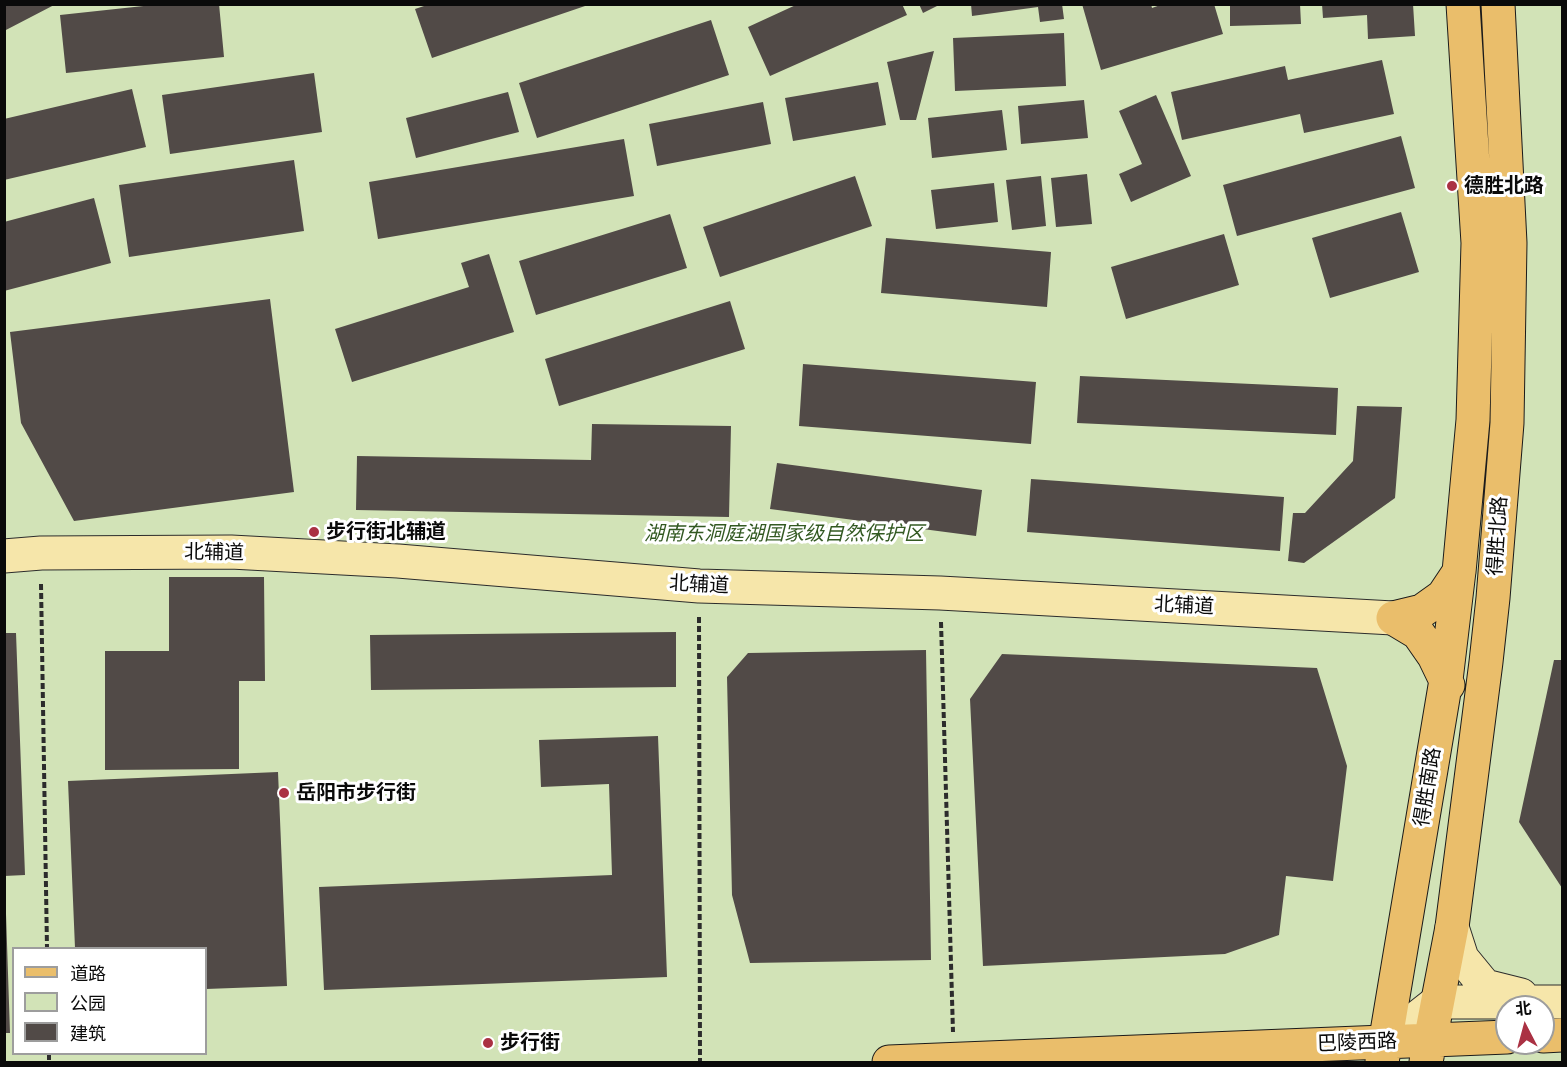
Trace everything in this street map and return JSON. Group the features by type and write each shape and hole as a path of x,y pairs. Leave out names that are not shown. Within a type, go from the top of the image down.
{"main road":[{"path":"1459,572 1473,420 1478,243 1463,4"},
{"name":"得胜北路","path":"1428,1051 1452,927 1476,740 1492,609 1507,423 1510,243 1498,4"},
{"path":"1393,618 1422,611 1443,596 1459,572 1499,524"},
{"name":"北辅道","path":"4,556 41,553 231,552 398,561 699,586 940,593 1393,618"},
{"name":"得胜南路","path":"1384,1052 1446,680 1459,572"},
{"path":"1393,618 1418,633 1434,656 1476,740"},
{"path":"1452,927 1462,958 1485,986 1556,1002"},
{"path":"1384,1052 1437,1002 1556,1002"},
{"name":"巴陵西路","path":"889,1062 1428,1051 1495,1039"}],"path":[{"path":"41,553 47,947"},
{"path":"699,586 699,1062"},
{"path":"940,593 953,1059"}],"green space":[{"name":"湖南东洞庭湖国家级自然保护区","path":"5,5 1562,5 1562,1062 5,1062"}],"building":[{"path":"4,4 56,4 4,31"},
{"path":"162,4 219,4 224,57 66,73 60,15"},
{"path":"798,4 902,4 907,15 770,76 748,27"},
{"path":"919,4 941,4 923,13"},
{"path":"971,4 1062,4 1064,19 1040,22 1038,7 972,16"},
{"path":"1082,4 1151,4 1152,8 1163,4 1214,4 1223,34 1101,70"},
{"path":"1230,4 1300,4 1301,24 1230,26"},
{"path":"1322,4 1413,4 1415,36 1368,39 1367,15 1323,18"},
{"path":"427,5 588,5 432,58 415,9"},
{"path":"711,20 729,75 537,138 519,83"},
{"path":"1064,33 1066,86 955,91 953,38"},
{"path":"934,51 916,120 900,120 887,62"},
{"path":"1382,60 1394,114 1304,133 1300,114 1182,140 1171,92 1285,66 1288,80"},
{"path":"314,73 322,132 170,154 162,95"},
{"path":"878,82 886,125 793,141 785,98"},
{"path":"132,89 146,147 4,180 4,119"},
{"path":"508,92 519,132 416,158 406,118"},
{"path":"1156,95 1191,176 1131,202 1119,174 1142,164 1119,111"},
{"path":"1084,100 1088,138 1021,144 1018,106"},
{"path":"763,102 771,144 657,166 649,124"},
{"path":"1002,110 1007,150 932,158 928,118"},
{"path":"1401,136 1415,188 1237,236 1223,185"},
{"path":"624,139 634,196 378,239 369,182"},
{"path":"294,160 304,231 129,257 119,185"},
{"path":"1087,174 1092,224 1056,227 1051,178"},
{"path":"855,176 872,226 720,277 703,227"},
{"path":"1041,176 1046,226 1012,230 1006,180"},
{"path":"994,183 998,222 936,229 931,190"},
{"path":"94,198 111,263 4,291 4,222"},
{"path":"1401,212 1419,272 1330,298 1312,238"},
{"path":"670,214 687,268 536,315 519,261"},
{"path":"1224,234 1239,285 1126,319 1111,267"},
{"path":"886,238 1051,252 1047,307 881,293"},
{"path":"489,254 514,332 352,382 335,329 469,287 461,263"},
{"path":"270,299 294,492 74,521 21,423 10,332"},
{"path":"730,301 745,349 559,406 545,359"},
{"path":"803,364 1036,382 1031,444 799,426"},
{"path":"1080,376 1338,388 1336,435 1077,423"},
{"path":"1357,406 1402,407 1395,498 1304,563 1288,561 1293,513 1305,513 1353,461"},
{"path":"592,424 731,426 729,517 356,510 357,456 591,460"},
{"path":"777,463 982,490 976,536 770,509"},
{"path":"1031,479 1284,497 1280,551 1027,532"},
{"path":"169,577 264,577 265,681 239,681 239,769 105,770 105,651 169,651"},
{"path":"676,632 676,687 371,690 370,635"},
{"path":"4,633 16,633 25,875 4,876"},
{"path":"926,650 931,960 750,963 732,895 727,677 748,653"},
{"path":"1002,654 1317,668 1347,766 1333,881 1286,876 1279,935 1225,954 983,966 970,699"},
{"path":"1554,660 1562,660 1562,888 1519,822"},
{"path":"658,736 667,977 324,990 319,887 612,875 609,784 541,787 539,740"},
{"path":"278,772 287,986 207,989 207,947 75,947 68,781"},
{"path":"4,914 6,914 10,1033 4,1033"}],"place":[{"name":"德胜北路","path":"1452,186"},
{"name":"步行街北辅道","path":"314,532"},
{"name":"岳阳市步行街","path":"284,793"},
{"name":"步行街","path":"488,1043"}]}
